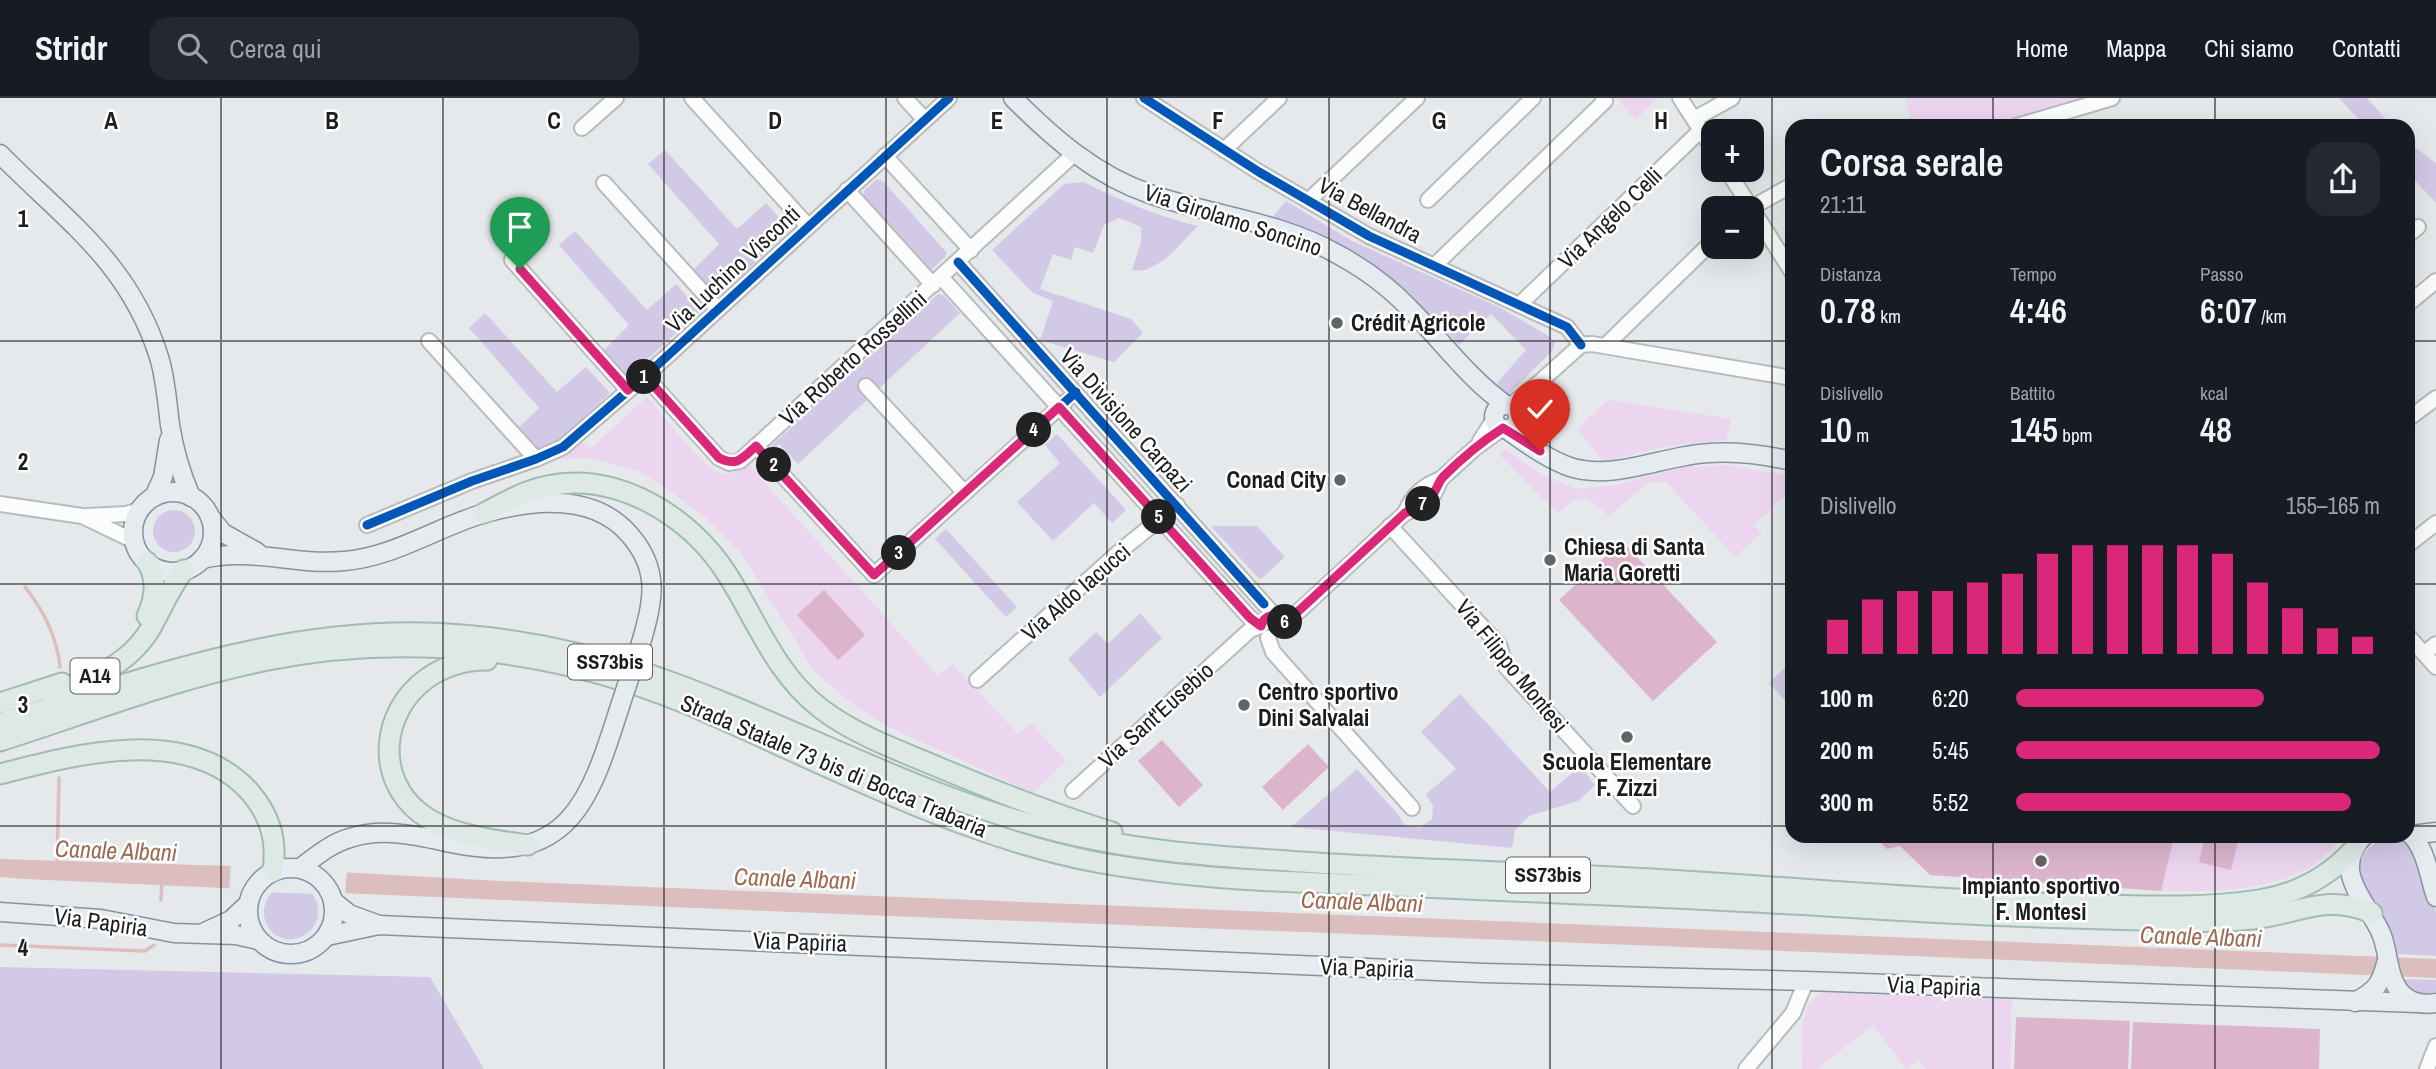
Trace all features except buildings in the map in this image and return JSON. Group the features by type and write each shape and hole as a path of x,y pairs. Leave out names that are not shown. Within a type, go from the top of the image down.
{"highway":[{"path":"484,513 534,489 563,484 612,488 648,502 681,523 713,555 787,675 809,698 840,722 888,746 1038,807 1104,829 1201,855"},
{"name":"A14","path":"0,704 84,674 109,659 132,639 145,620 154,597 153,577 147,562"},
{"name":"A14","path":"0,711 83,682 126,657 148,633 184,570"},
{"name":"Strada Statale 73 bis di Bocca Trabaria","path":"0,723 171,670 280,643 324,636 387,633 473,636 566,650 652,675 917,785 1035,826 1134,847 1201,855 1683,890"},
{"name":"Strada Statale 73 bis di Bocca Trabaria","path":"0,741 220,672 303,653 335,649 429,647 540,658 590,670 658,693 935,811 1028,844 1085,859 1265,882 1683,890"},
{"path":"528,845 464,833 441,825 420,813 406,799 394,780 389,746 393,723 403,704 418,686 434,674 453,665 471,661 540,658"},
{"path":"0,774 85,754 128,750 169,752 205,761 232,776 261,807 275,838 273,871"},
{"path":"1683,890 1990,902 2204,906 2256,900 2292,891 2318,880 2339,864 2357,843"},
{"path":"1683,890 1952,914 2125,920 2237,920 2336,903 2372,913"}],"main road":[{"name":"Via Girolamo Soncino","path":"1013,98 1074,154 1111,178 1152,195 1284,230 1337,254 1370,274 1407,305 1506,417 1540,451 1572,467 1602,471 1719,452 1748,453 1785,460"},
{"path":"0,154 86,236 127,286 145,320 160,359 170,426 182,474 191,497"},
{"path":"154,497 163,477 170,426"},
{"path":"264,555 223,533 202,505 179,492 166,492 154,497 139,510 135,520 134,541 139,552 147,562 158,569 171,572 184,570 202,559 229,554 315,561 361,558 395,548 484,513 555,502 590,508 620,525 641,550 652,579 652,603 601,764 587,796 562,825 528,845 504,849 405,834 355,836 342,841 299,868"},
{"path":"202,559 212,539 209,516"},
{"path":"2415,834 2436,832"},
{"path":"322,880 328,861 342,841"},
{"path":"2415,842 2422,852 2434,890"},
{"path":"2358,843 2349,865 2352,877 2382,936 2395,985 2406,998 2417,1003"},
{"path":"2434,890 2436,859"},
{"path":"258,940 250,926 248,904 254,888 262,878 273,871 286,868 299,868 322,880 333,901 334,913 327,936"},
{"name":"Via Papiria","path":"333,901 349,914 379,925"},
{"path":"202,934 231,920 248,904"},
{"name":"Via Papiria","path":"0,912 101,919 174,933 236,935 258,940 278,953 293,955 307,952 327,936 379,925 1471,972 2436,1003"},
{"path":"2355,1002 2373,992 2383,978 2388,958"}],"street":[{"path":"582,128 615,98"},
{"path":"692,98 808,226"},
{"path":"905,98 925,120"},
{"name":"Via Luchino Visconti","path":"367,525 563,447 645,376 949,98"},
{"name":"Via Bellandra","path":"1144,98 1224,150 1369,236 1567,327 1581,345"},
{"path":"1224,150 1279,98"},
{"path":"1309,201 1417,98"},
{"path":"1428,200 1533,98"},
{"path":"1435,265 1605,101 1602,98"},
{"path":"1680,98 1701,131"},
{"name":"Via Angelo Celli","path":"1519,305 1697,125 1732,98"},
{"path":"2041,119 2112,98"},
{"name":"Via Roberto Rossellini","path":"645,376 719,458 729,463 740,461 1074,154"},
{"path":"885,156 971,250"},
{"path":"604,183 718,309"},
{"path":"1764,201 1785,189"},
{"path":"847,190 937,281"},
{"path":"1764,228 1785,261"},
{"path":"1605,346 1701,253"},
{"path":"512,260 628,390"},
{"name":"Via Divisione Carpazi","path":"958,262 1279,619"},
{"name":"Via Divisione Carpazi","path":"937,281 1059,407 1265,634 1275,655 1412,808"},
{"path":"2415,298 2436,281"},
{"path":"429,341 536,459"},
{"path":"1279,619 1282,634 1276,639 1265,634 1264,619 1279,619 1299,611 1405,513 1411,498 1426,485 1441,479 1581,345 1605,346 1785,377"},
{"path":"866,386 965,493"},
{"path":"756,446 874,575 1076,392"},
{"path":"2415,414 2436,398"},
{"path":"0,504 82,516 126,514 139,510"},
{"name":"Via Aldo Iacucci","path":"977,680 1119,552 1177,505"},
{"path":"82,516 134,541"},
{"path":"2415,540 2436,523"},
{"name":"Via Filippo Montesi","path":"1390,526 1499,645 1506,667 1633,806"},
{"name":"Via Sant'Eusebio","path":"1073,791 1240,640 1265,634"},
{"path":"2430,648 2436,667"},
{"path":"1746,1069 1793,1013 1797,981"},
{"path":"2427,1069 2436,1046"}],"shaded area":[{"path":"1617,98 1658,98 1635,120"},
{"path":"1905,98 2080,98 2009,119 1902,119 1910,117"},
{"path":"2339,98 2367,98 2386,119 2358,119"},
{"path":"2415,147 2436,163 2436,203 2415,180"},
{"path":"665,150 737,229 766,203 790,230 718,297 693,270 719,244 648,164"},
{"path":"877,179 883,181 946,252 946,256 932,269 928,268 863,196 864,191"},
{"path":"1083,182 1154,213 1198,226 1159,263 1141,270 1132,270 1141,242 1141,227 1119,218 1104,225 1093,253 1075,247 1071,260 1053,254 1040,289 1131,319 1143,333 1114,362 1040,340 1053,301 1033,293 992,250 1064,184"},
{"path":"1286,201 1352,241 1501,308 1550,337 1555,343 1553,350 1508,395 1497,383 1526,350 1491,314 1459,345 1418,304 1374,269 1326,240 1271,219"},
{"path":"575,231 647,310 676,284 700,311 628,377 603,351 629,325 559,245"},
{"path":"938,294 944,295 960,313 798,464 779,444 772,449 771,446"},
{"path":"485,313 557,392 586,367 610,393 556,443 533,453 514,432 539,408 469,328"},
{"path":"647,397 711,468 730,473 747,463 938,676 952,664 1018,734 1031,723 1066,761 1033,793 887,726 855,706 815,672 741,553 708,520 672,492 638,471 592,458 551,460 583,442 591,448"},
{"path":"1608,400 1731,419 1726,441 1664,447 1604,462 1577,429"},
{"path":"1057,434 1126,510 1112,523 1094,503 1053,541 1017,502 1060,463 1045,445"},
{"path":"1505,449 1544,476 1577,489 1616,485 1682,467 1727,465 1785,475 1785,497 1754,525 1761,534 1735,557 1666,482 1649,482 1609,516 1588,498 1573,500 1558,514 1498,453"},
{"path":"174,510 189,516 195,531 189,546 174,552 159,546 153,531 159,516"},
{"path":"1211,526 1257,526 1285,557 1260,580"},
{"path":"946,529 1017,607 1006,617 935,539"},
{"path":"1622,541 1717,642 1653,701 1559,600"},
{"path":"824,590 865,635 838,660 797,615"},
{"path":"1140,613 1162,638 1100,697 1068,659 1096,632 1108,644"},
{"path":"1785,668 1785,700 1769,683"},
{"path":"1460,694 1550,792 1580,766 1595,785 1578,801 1529,816 1515,830 1512,848 1291,827 1357,769 1405,825 1420,828 1432,819 1433,806 1426,794 1456,769 1421,732"},
{"path":"1162,740 1203,785 1179,807 1138,761"},
{"path":"1308,744 1329,767 1283,810 1262,787"},
{"name":"Impianto sportivo F. Montesi","path":"1881,843 2173,843 2161,891 1930,875 1900,846 1887,849"},
{"path":"2173,843 2336,843 2306,869 2284,879 2234,889 2161,891"},
{"path":"2204,843 2238,843 2231,870 2199,862"},
{"path":"2407,843 2419,857 2436,912 2436,956 2396,954 2381,915 2360,878 2360,862 2374,844"},
{"path":"0,859 231,866 500,881 2436,959 2436,978 25,879 0,877"},
{"path":"272,892 312,893 318,907 317,919 312,928 294,939 283,938 274,933 266,923 264,914"},
{"path":"0,967 430,977 484,1069 0,1069"},
{"path":"2401,979 2436,980 2436,997 2416,992"},
{"path":"1824,993 2012,999 2010,1069 1926,1069 1918,1060 1906,1069 1873,1025 1817,1069 1802,1069 1802,1025 1808,1006"},
{"path":"2016,1017 2130,1021 2128,1069 2014,1069"},
{"path":"2133,1022 2320,1029 2319,1069 2131,1069"}],"pier":[{"path":"231,862 347,869 345,895 229,891"}],"waterway":[{"path":"25,587 48,624 60,667"},
{"name":"Canale Albani","path":"57,864 59,778"},
{"path":"161,900 162,882"},
{"path":"0,945 145,951 154,945"}],"cycle path":[{"path":"367,525 563,447 652,370 949,98"},
{"path":"1144,98 1259,172 1369,236 1567,327 1581,345"},
{"path":"958,262 1264,604"},
{"path":"756,446 874,575 1076,392"},
{"path":"1160,519 1250,618"}],"place":[{"name":"Crédit Agricole","path":"1337,323"},
{"name":"Conad City","path":"1340,480"},
{"name":"Chiesa di Santa Maria Goretti","path":"1550,560"},
{"name":"Centro sportivo Dini Salvalai","path":"1244,705"},
{"name":"Scuola Elementare F. Zizzi","path":"1627,737"},
{"name":"Impianto sportivo F. Montesi","path":"2041,861"}],"route":[{"path":"520,269 628,390 645,376 719,458 729,463 740,461 756,446 874,575 1059,407 1250,618 1261,626 1264,619 1271,616 1278,617 1283,623 1292,617 1405,513 1419,507 1434,494 1441,479 1475,447 1503,428 1540,451"}]}
